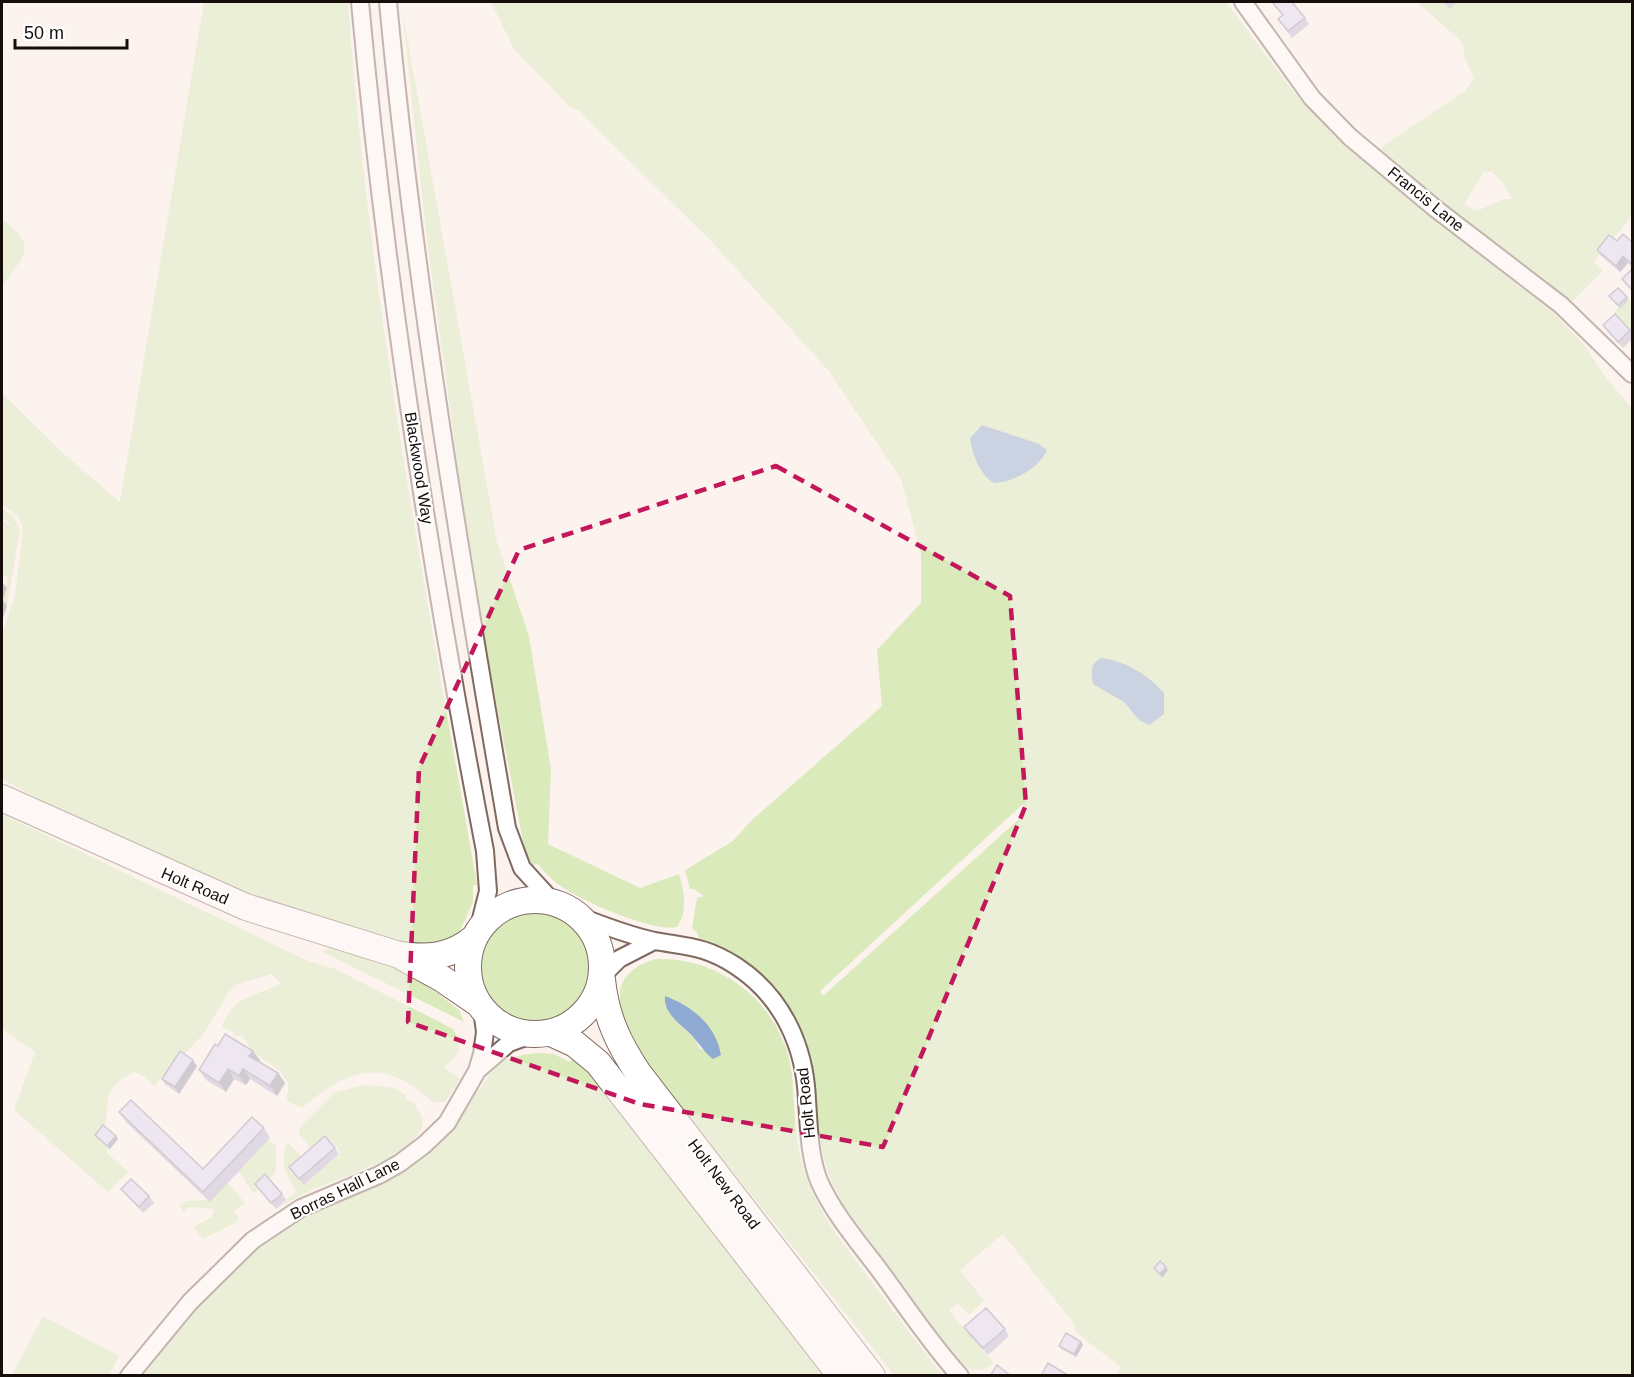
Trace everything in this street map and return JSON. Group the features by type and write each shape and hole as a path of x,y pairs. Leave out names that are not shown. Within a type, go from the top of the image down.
{"highway":[{"name":"Holt Road","path":"2,798 246,908 396,954 418,958 439,956 461,947 476,934"},
{"path":"534,900 554,903 581,917 595,936 600,950 602,978 596,998 584,1014 569,1026 541,1034 510,1030 493,1020 480,1006 468,977 468,960 476,934 489,917 516,902 534,900"},
{"name":"Holt Road","path":"396,954 441,978 480,1006"},
{"name":"Holt New Road","path":"602,978 606,1013 613,1030 639,1074 872,1376"},
{"name":"Holt New Road","path":"541,1034 578,1045 598,1063 841,1376"}],"street":[{"name":"Blackwood Way","path":"360,2 396,311 421,486 485,851 488,891 485,910 476,934"},
{"name":"Blackwood Way","path":"388,2 413,235 451,504 507,828 522,868 554,903"},
{"name":"Francis Lane","path":"1243,2 1312,98 1350,136 1436,209 1561,305 1632,374"},
{"name":"Holt Road","path":"581,917 654,941 683,944 718,956 752,978 780,1008 790,1024 802,1061 807,1098 808,1134 819,1181 845,1224 960,1376"},
{"path":"602,978 619,959 654,941"},
{"name":"Borras Hall Lane","path":"129,1376 190,1302 253,1240 301,1208 379,1175 424,1145 454,1112 477,1071 485,1041 480,1006"},
{"name":"Borras Hall Lane","path":"477,1071 497,1051 541,1034"}],"highlighted area":[{"path":"776,466 1010,596 1026,805 883,1147 640,1104 408,1022 419,768 519,550"}],"green space":[{"path":"204,2 348,2 357,113 370,224 401,445 477,885 473,885 473,902 459,933 431,946 401,942 236,897 66,814 2,779 2,635 15,595 23,529 18,516 2,505 2,393 64,454 120,502"},
{"path":"491,2 1226,2 1297,96 1433,219 1554,313 1584,345 1607,379 1632,408 1632,1375 1116,1375 1121,1367 1075,1332 1074,1324 1003,1234 960,1270 984,1301 969,1315 958,1303 949,1311 994,1363 978,1370 962,1365 844,1207 829,1176 817,1132 812,1060 797,1020 775,987 743,960 698,937 692,928 697,898 704,896 690,889 685,870 733,841 751,821 882,706 877,650 921,603 921,554 901,479 828,370 712,242 578,110 569,106 514,49","holes":["1023,804 1028,811 823,996 820,991"]},
{"path":"1417,2 1632,2 1632,216 1594,262 1603,271 1572,302 1565,301 1382,155 1380,150 1390,141 1465,91 1474,78 1465,59 1462,42","holes":["1484,172 1492,172 1502,181 1512,199 1504,199 1477,211 1464,204"]},
{"path":"402,8 497,542 529,636 551,769 548,844 640,888 679,874 684,908 677,927 650,925 594,904 553,880 537,863 533,866 525,851 482,629 460,482 427,240"},
{"path":"2,219 21,237 24,252 2,286"},
{"path":"1629,300 1632,302 1632,332 1614,312"},
{"path":"2,508 13,516 20,529 7,606 2,604 8,577 2,575 2,520 14,528 2,517"},
{"path":"2,814 306,960 335,969 453,1029 459,1050 444,1067 460,1079 445,1102 433,1102 415,1087 398,1078 382,1073 366,1073 351,1076 335,1084 302,1108 286,1101 289,1085 281,1072 250,1049 242,1036 235,1036 232,1031 222,1028 231,1010 237,1004 281,984 272,974 237,984 229,992 205,1032 154,1086 145,1077 134,1072 113,1088 109,1095 106,1119 97,1138 110,1149 106,1152 128,1172 108,1192 14,1110 35,1052 2,1029"},
{"path":"536,910 558,914 576,927 589,945 593,967 589,989 576,1007 558,1020 536,1024 514,1020 496,1007 483,989 479,967 483,945 496,927 514,914"},
{"path":"332,946 385,961 433,984 432,989 459,1010 464,1022 323,952"},
{"path":"656,959 678,960 699,965 718,972 736,983 753,996 767,1012 787,1051 792,1076 798,1148 813,1194 838,1237 942,1375 894,1375 648,1064 631,1034 620,1004 620,990 626,978 637,967","holes":["675,1021 721,1055 700,1049 695,1039"]},
{"path":"538,1053 554,1054 569,1062 574,1059 586,1069 824,1375 138,1376 214,1287 280,1228 310,1208 371,1187 387,1178 415,1156 476,1087 480,1089 497,1066 517,1056"},
{"path":"364,1085 394,1088 406,1095 406,1099 412,1102 419,1111 423,1124 417,1136 404,1148 386,1159 307,1192 276,1209 297,1191 285,1168 284,1155 288,1142 307,1163 304,1185 341,1153 330,1139 314,1152 299,1134 300,1127 335,1092"},
{"path":"268,1140 276,1146 276,1172 253,1194 239,1170"},
{"path":"228,1183 245,1203 234,1211 239,1217 237,1222 203,1239 193,1227 212,1217 214,1209 189,1207 184,1213 179,1205 187,1201 208,1200"},
{"path":"43,1316 119,1356 109,1375 17,1376 13,1373"}],"water":[{"path":"982,425 1039,444 1047,450 1032,469 1009,480 994,483 981,469 971,444 970,438"},
{"path":"1102,658 1128,666 1157,686 1164,693 1164,714 1149,725 1139,720 1124,702 1093,684 1092,668 1095,662"},
{"path":"665,996 684,1005 701,1018 714,1035 721,1055 713,1059 675,1020 667,1009"}],"building":[{"path":"1272,2 1292,2 1305,18 1288,31 1278,19 1283,15"},
{"path":"1623,234 1632,242 1632,264 1623,256 1616,266 1597,250 1609,235 1617,241"},
{"path":"1632,269 1632,290 1622,279"},
{"path":"1618,288 1627,297 1618,305 1609,296"},
{"path":"1615,314 1630,330 1618,342 1603,325"},
{"path":"225,1034 253,1051 249,1056 278,1073 270,1086 243,1069 239,1076 228,1069 219,1083 199,1070 215,1044 218,1046"},
{"path":"180,1051 193,1060 175,1087 162,1079"},
{"path":"131,1100 203,1169 252,1117 264,1128 203,1192 119,1112"},
{"path":"103,1125 116,1136 107,1146 95,1135"},
{"path":"325,1136 335,1148 299,1179 289,1167"},
{"path":"265,1174 282,1194 271,1203 255,1184"},
{"path":"131,1179 149,1196 139,1207 121,1189"},
{"path":"1160,1261 1166,1267 1160,1274 1154,1268"},
{"path":"986,1308 1005,1329 983,1348 964,1327"},
{"path":"1066,1333 1081,1342 1074,1354 1059,1346"},
{"path":"1048,1363 1069,1376 1041,1376"},
{"path":"997,1365 1011,1376 990,1376"}]}
